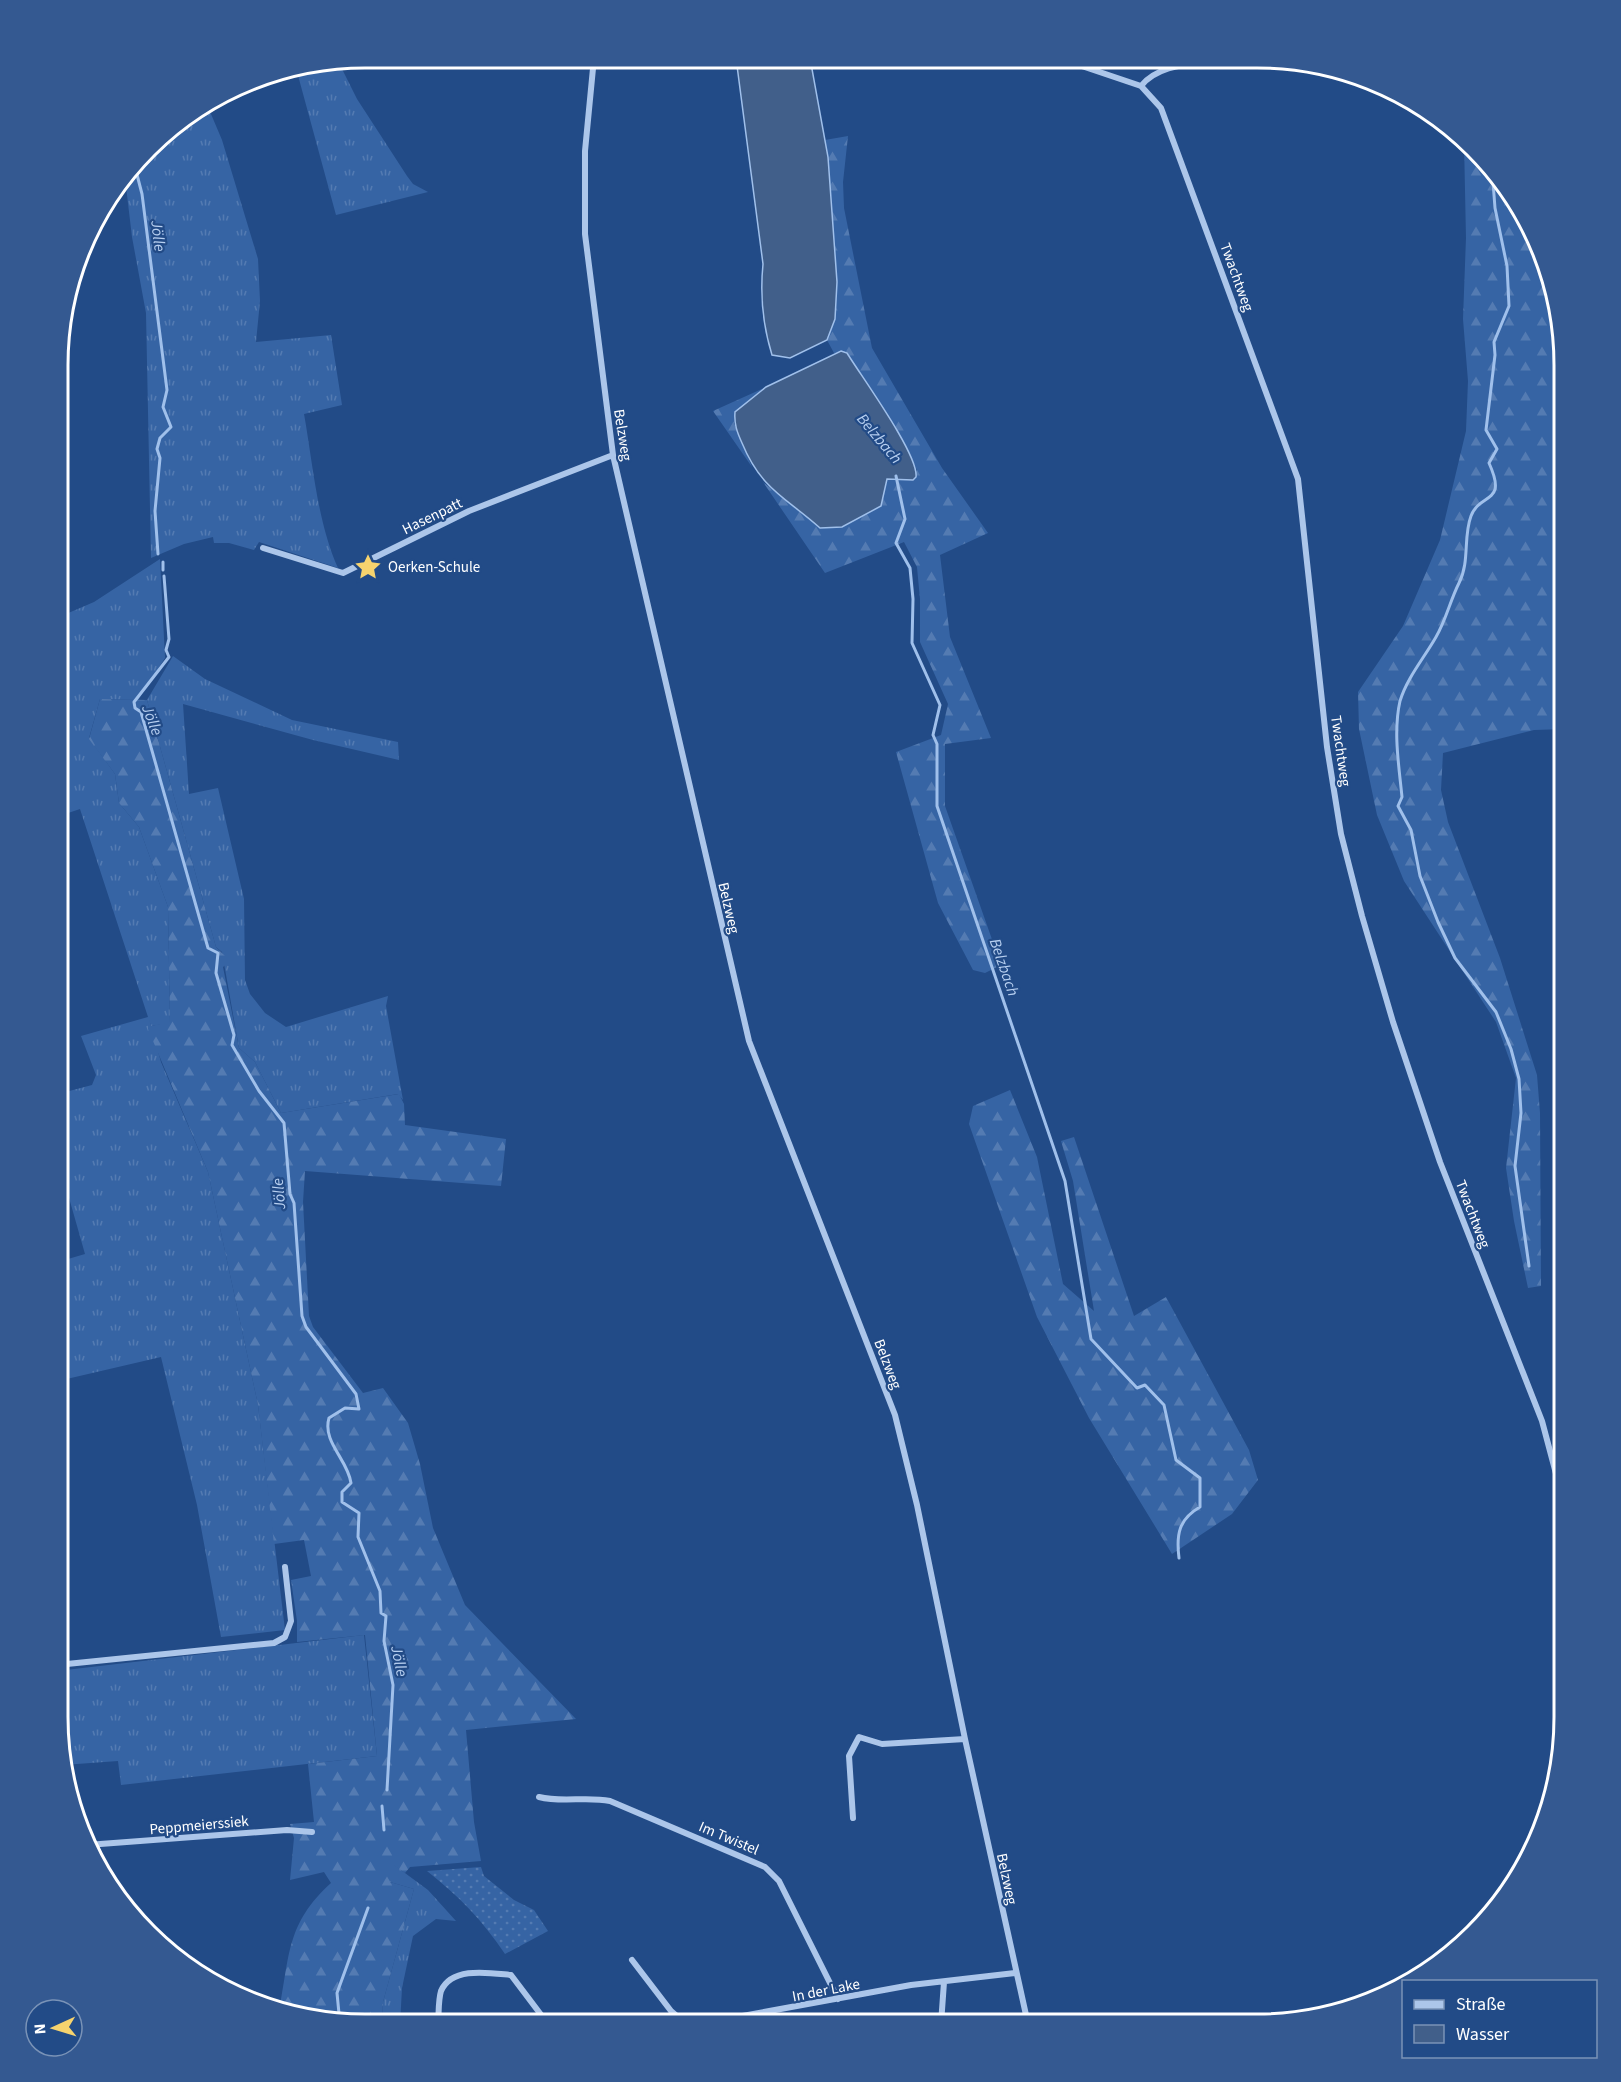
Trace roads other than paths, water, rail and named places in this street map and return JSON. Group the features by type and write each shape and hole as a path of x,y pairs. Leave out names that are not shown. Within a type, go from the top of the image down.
{"street":[{"name":"Belzweg","path":"593,68 585,151 585,234 613,455 741,1014 756,1064 895,1415 917,1505 965,1739 1026,2014"},
{"path":"1087,68 1141,86 1148,77 1173,68"},
{"name":"Twachtweg","path":"1141,86 1155,99 1168,122 1298,479 1327,747 1341,834 1362,916 1393,1022 1440,1162 1542,1421 1554,1459"},
{"name":"Hasenpatt","path":"262,548 343,573 469,511 613,455"},
{"path":"68,1664 274,1643 285,1637 291,1621 285,1567"},
{"path":"853,1818 849,1756 859,1737 882,1743 965,1739"},
{"name":"Im Twistel","path":"539,1797 557,1801 596,1798 610,1801 765,1867 779,1881 838,1999"},
{"name":"Peppmeierssiek","path":"96,1844 287,1830 312,1832"},
{"name":"In der Lake","path":"632,1960 676,2014"},
{"path":"439,2014 442,1990 459,1974 493,1973 511,1975 540,2014"},
{"name":"In der Lake","path":"751,2014 944,1982 1016,1973"},
{"path":"942,2014 944,1982"}],"water":[{"path":"737,68 812,68 828,157 837,282 835,319 827,340 790,358 772,355 764,321 763,264"},
{"path":"841,351 847,353 899,434 914,466 916,477 913,480 887,479 881,506 842,527 820,528 775,491 757,471 739,435 735,424 735,412 766,387"}],"waterway":[{"name":"Jölle","path":"137,174 142,194 167,390 163,407 171,427 160,438 157,449 160,458 155,511 158,554"},
{"path":"1493,186 1495,208 1507,266 1509,306 1494,342 1495,355 1486,430 1497,449 1489,463 1495,486 1494,492 1480,503 1471,516 1462,575 1439,631 1411,676 1400,701 1397,737 1402,797 1398,806 1411,830 1420,876 1438,922 1455,958 1496,1012 1511,1049 1519,1079 1521,1113 1515,1166 1529,1266"},
{"name":"Belzbach","path":"896,476 905,519 896,543 910,568 913,599 912,643 940,705 933,735 937,744 937,806 1065,1181 1091,1339 1137,1388 1145,1385 1164,1405 1176,1460 1200,1478 1200,1507 1187,1517 1180,1528 1179,1558"},
{"name":"Jölle","path":"163,562 163,570"},
{"name":"Jölle","path":"164,576 169,639 166,650 169,657 134,702 135,708 141,712 208,948 218,953 216,973 234,1035 232,1045 259,1091 284,1123 290,1194 294,1203 302,1316 306,1327 356,1394 359,1409 345,1408 329,1418 328,1427 332,1443 351,1483 342,1492 342,1502 359,1513 358,1537 380,1591 381,1613 386,1616 384,1641 393,1685 387,1790"},
{"name":"Jölle","path":"382,1806 384,1830"},
{"name":"Jölle","path":"339,2013 337,1993 368,1908"}],"place":[{"name":"Oerken-Schule","path":"368,567"}]}
